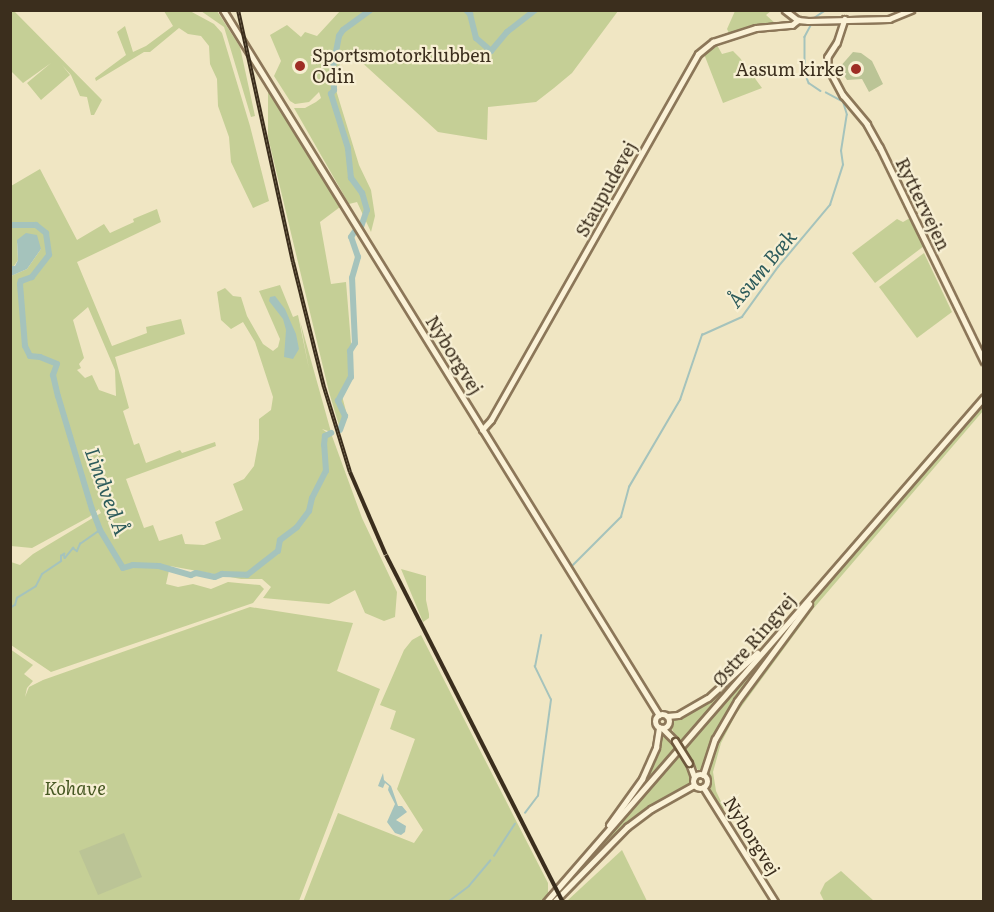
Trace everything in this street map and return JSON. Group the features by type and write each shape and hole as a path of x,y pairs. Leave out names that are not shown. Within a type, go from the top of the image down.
{"main road":[{"name":"Nyborgvej","path":"223,10 659,715"},
{"name":"Østre Ringvej","path":"546,902 984,397"},
{"path":"554,902 627,827 651,809 694,785 736,701 826,580"},
{"path":"694,785 703,787 706,783 689,763 675,741 655,719 659,715 678,715 720,690 784,627"},
{"path":"579,866 642,779 667,716"},
{"name":"Nyborgvej","path":"703,787 775,902"}],"street":[{"path":"785,10 798,20"},
{"name":"Staupudevej","path":"482,430 491,420 698,54 713,42 756,28 789,26 798,20 889,19 911,10"},
{"name":"Ryttervejen","path":"845,19 837,43 828,57 828,67 843,95 867,124 880,147 984,361"}],"green space":[{"path":"10,11 14,11 102,100 94,115 91,115 87,97 80,96 71,75 62,65 70,75 41,100 27,83 51,63 23,83 11,71"},
{"path":"164,11 190,11 214,24 222,33 250,126 269,201 253,208 231,162 229,137 218,106 217,79 210,64 209,46 201,36 188,34 179,28 150,52 144,52 96,81 95,78 126,55 117,32 125,26 133,52 146,46 173,26"},
{"path":"201,11 217,11 240,47 255,116 251,117 224,27"},
{"path":"340,11 618,11 572,73 536,102 488,107 487,140 438,132 357,58 341,57 336,90 359,165 371,190 375,216 371,232 357,202 349,204 294,108 305,108 316,102 321,98 319,92 309,102 295,104 290,101 274,76 281,61 270,35 287,25 301,37 305,32 317,36"},
{"path":"735,11 771,11 766,15 776,24 760,25 730,35 727,29"},
{"path":"717,45 722,54 733,51 762,88 723,103 704,54"},
{"path":"853,52 861,53 872,61 883,84 869,92 862,79 847,80 839,68"},
{"path":"268,91 340,207 320,222 331,284 346,282 351,343 350,373 341,392 347,415 340,429 329,392 268,137"},
{"path":"40,169 77,240 104,224 110,233 134,222 133,219 157,209 161,222 77,262 112,346 147,333 146,327 181,319 185,334 115,357 129,408 123,411 134,445 139,443 146,463 180,450 182,453 215,442 216,446 126,479 144,528 153,525 159,541 182,534 185,544 204,545 221,539 215,522 243,510 233,484 244,479 254,466 259,439 259,419 271,410 273,397 255,342 243,322 231,329 221,320 217,292 225,288 233,296 241,297 247,316 263,344 273,351 278,347 280,339 259,291 280,285 293,317 298,315 309,369 300,321 331,432 322,429 332,436 362,518 397,592 395,617 384,621 365,613 355,590 329,604 263,598 271,587 262,579 241,579 170,566 166,584 178,587 193,584 211,589 228,582 260,585 264,589 253,603 51,672 11,645 11,562 20,565 33,554 101,513 99,509 89,517 32,548 11,546 11,276 27,269 41,249 17,243 18,260 14,266 11,266 11,186","holes":["88,307 115,370 116,396 99,390 92,375 85,378 77,370 81,368 79,364 84,358 73,320"]},
{"path":"910,218 924,246 875,283 852,253 897,219 903,222"},
{"path":"924,253 952,312 917,338 879,287"},
{"path":"983,401 983,411 813,609 736,714 721,743 713,772 716,791 724,808 722,813 711,793 710,781 705,773 717,739 736,704 817,597"},
{"path":"401,569 426,576 429,618 423,622"},
{"name":"Kohave","path":"250,607 353,623 337,671 380,689 299,901 11,901 10,649 33,665 24,674 33,681 27,688 25,697 29,687 43,680"},
{"path":"791,624 792,626 727,712 701,771 698,770 683,749"},
{"path":"421,635 548,883 548,894 542,902 303,902 338,813 414,843 423,830 397,789 415,739 390,729 396,711 380,705 404,650 412,640"},
{"path":"744,670 680,744 672,729 672,718 715,695"},
{"path":"661,731 676,749 625,808 637,790 659,743"},
{"path":"679,754 689,770 689,784 640,815 562,892"},
{"path":"124,833 142,877 98,895 79,851"},
{"path":"622,850 647,901 568,900"},
{"path":"841,871 874,901 824,901 820,893 825,883"}],"water":[{"path":"26,233 37,235 41,249 27,269 11,276 11,266 15,266 18,260 17,240"},
{"path":"275,296 285,309 296,334 299,349 293,359 284,357 286,330 283,319 269,301 270,297"},
{"path":"383,773 384,780 391,786 398,806 402,806 407,812 396,820 406,826 405,832 401,835 395,833 387,822 395,804 388,790 389,786 385,783 383,788 378,786"}],"waterway":[{"name":"Lindved Å","path":"361,227 367,210 362,193 351,178 348,148 331,94 334,90 333,67 339,36 343,30 371,10"},
{"name":"Lindved Å","path":"466,10 470,14 476,38 491,51 507,32 535,10"},
{"name":"Åsum Bæk","path":"814,18 826,10"},
{"name":"Åsum Bæk","path":"812,24 805,37 805,73 809,83 821,91"},
{"name":"Åsum Bæk","path":"573,565 621,517 629,487 680,400 702,335 742,317 778,267 830,205 843,165 841,151 847,115 843,102 826,93"},
{"name":"Lindved Å","path":"10,225 36,225 46,233 49,255 32,277 21,281 20,284 25,346 30,356 40,357 57,364 53,375 58,396 92,509 100,530 123,568 133,565 159,566 191,575 196,573 215,577 222,574 247,575 278,551 280,540 297,527 309,511 312,498 326,471 325,436 331,433"},
{"name":"Lindved Å","path":"340,430 345,416 338,401 351,377 350,351 355,343 352,278 358,257 351,237 355,231"},
{"path":"10,608 15,605 17,598 36,586 42,574 61,561 61,556 64,554 65,558 73,548 77,551 80,544 100,530"},
{"name":"Åsum Bæk","path":"525,813 538,796 551,700 535,667 541,636"},
{"name":"Åsum Bæk","path":"494,856 515,824"},
{"name":"Åsum Bæk","path":"448,902 469,886 490,861"}],"railway":[{"path":"238,10 293,262 324,387 350,472 386,555 563,902"}],"place":[{"name":"Sportsmotorklubben Odin","path":"300,66"},
{"name":"Aasum kirke","path":"856,69"}]}
